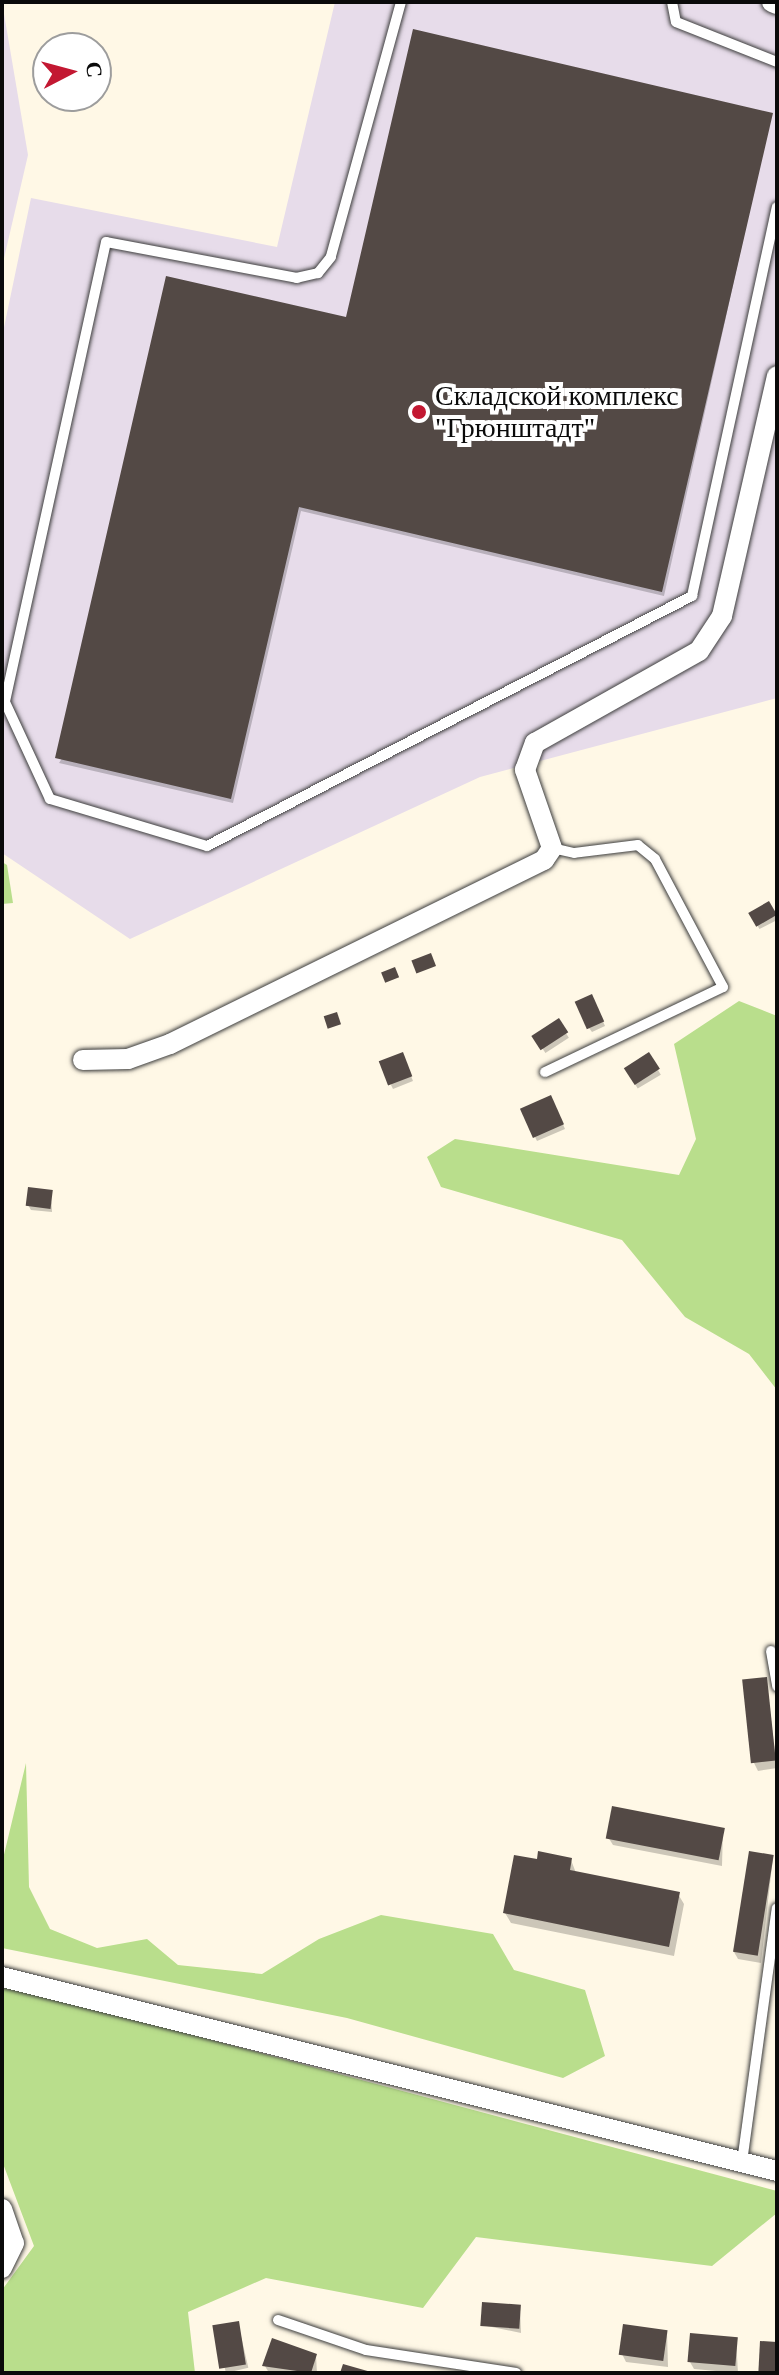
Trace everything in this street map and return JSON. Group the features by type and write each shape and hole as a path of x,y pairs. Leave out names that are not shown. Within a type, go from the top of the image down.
{"street":[{"path":"83,1060 128,1059 170,1044 544,860 552,848 525,770 535,743 699,651 707,639 722,616 777,376"},
{"path":"2,1977 777,2171"},
{"path":"2,2209 14,2243 2,2268"}],"lane":[{"path":"401,2 331,257 318,273 297,278 106,242 5,702 50,799 207,846 692,596 777,207"},
{"path":"672,2 676,22 777,62"},
{"path":"545,1072 723,987 655,859 638,845 574,853 552,848"},
{"path":"771,1651 777,1686"},
{"path":"742,2162 777,1908"},
{"path":"278,2320 366,2350 516,2373"}],"shaded area":[{"path":"2,2 28,155 2,267"},
{"path":"335,2 777,2 777,698 480,777 130,939 2,853 2,337 31,198 277,247"}],"green space":[{"path":"2,862 7,865 13,903 2,904"},
{"path":"739,1001 777,1016 777,1390 749,1354 685,1317 622,1240 441,1187 427,1157 455,1139 679,1175 696,1139 674,1044"},
{"path":"26,1763 29,1887 50,1929 97,1948 147,1939 178,1965 262,1974 319,1939 381,1915 493,1934 514,1970 585,1990 605,2056 563,2078 347,2018 2,1948 2,1863"},
{"path":"2,1984 777,2191 777,2213 712,2266 476,2237 423,2308 266,2278 188,2312 195,2373 2,2373 2,2290 34,2246 2,2161"}],"building":[{"name":"Складской комплекс \"Грюнштадт\"","path":"413,29 773,113 662,592 299,507 231,799 55,758 166,276 346,317"},
{"path":"769,901 777,915 756,927 748,913"},
{"path":"431,953 436,966 416,974 411,961"},
{"path":"395,967 399,977 385,983 381,973"},
{"path":"592,994 604,1021 587,1029 575,1002"},
{"path":"337,1012 341,1024 328,1029 324,1016"},
{"path":"559,1018 568,1032 541,1050 531,1036"},
{"path":"403,1052 412,1076 388,1086 379,1061"},
{"path":"649,1052 660,1069 635,1085 624,1068"},
{"path":"551,1095 564,1124 533,1138 520,1109"},
{"path":"28,1187 53,1190 50,1209 26,1206"},
{"path":"767,1677 776,1761 751,1763 742,1680"},
{"path":"612,1806 725,1828 719,1860 606,1838"},
{"path":"538,1851 572,1858 570,1870 680,1892 669,1947 503,1913 514,1855 537,1859"},
{"path":"749,1851 774,1855 758,1956 733,1952"},
{"path":"482,2302 521,2305 519,2329 480,2326"},
{"path":"239,2321 246,2364 219,2369 212,2325"},
{"path":"623,2324 668,2330 663,2361 619,2355"},
{"path":"690,2333 738,2337 735,2366 687,2362"},
{"path":"272,2338 317,2354 311,2373 262,2366"},
{"path":"760,2341 777,2342 775,2372 758,2371"},
{"path":"343,2364 371,2372 371,2373 340,2373"}],"place":[{"name":"Складской комплекс \"Грюнштадт\"","path":"419,412"}]}
